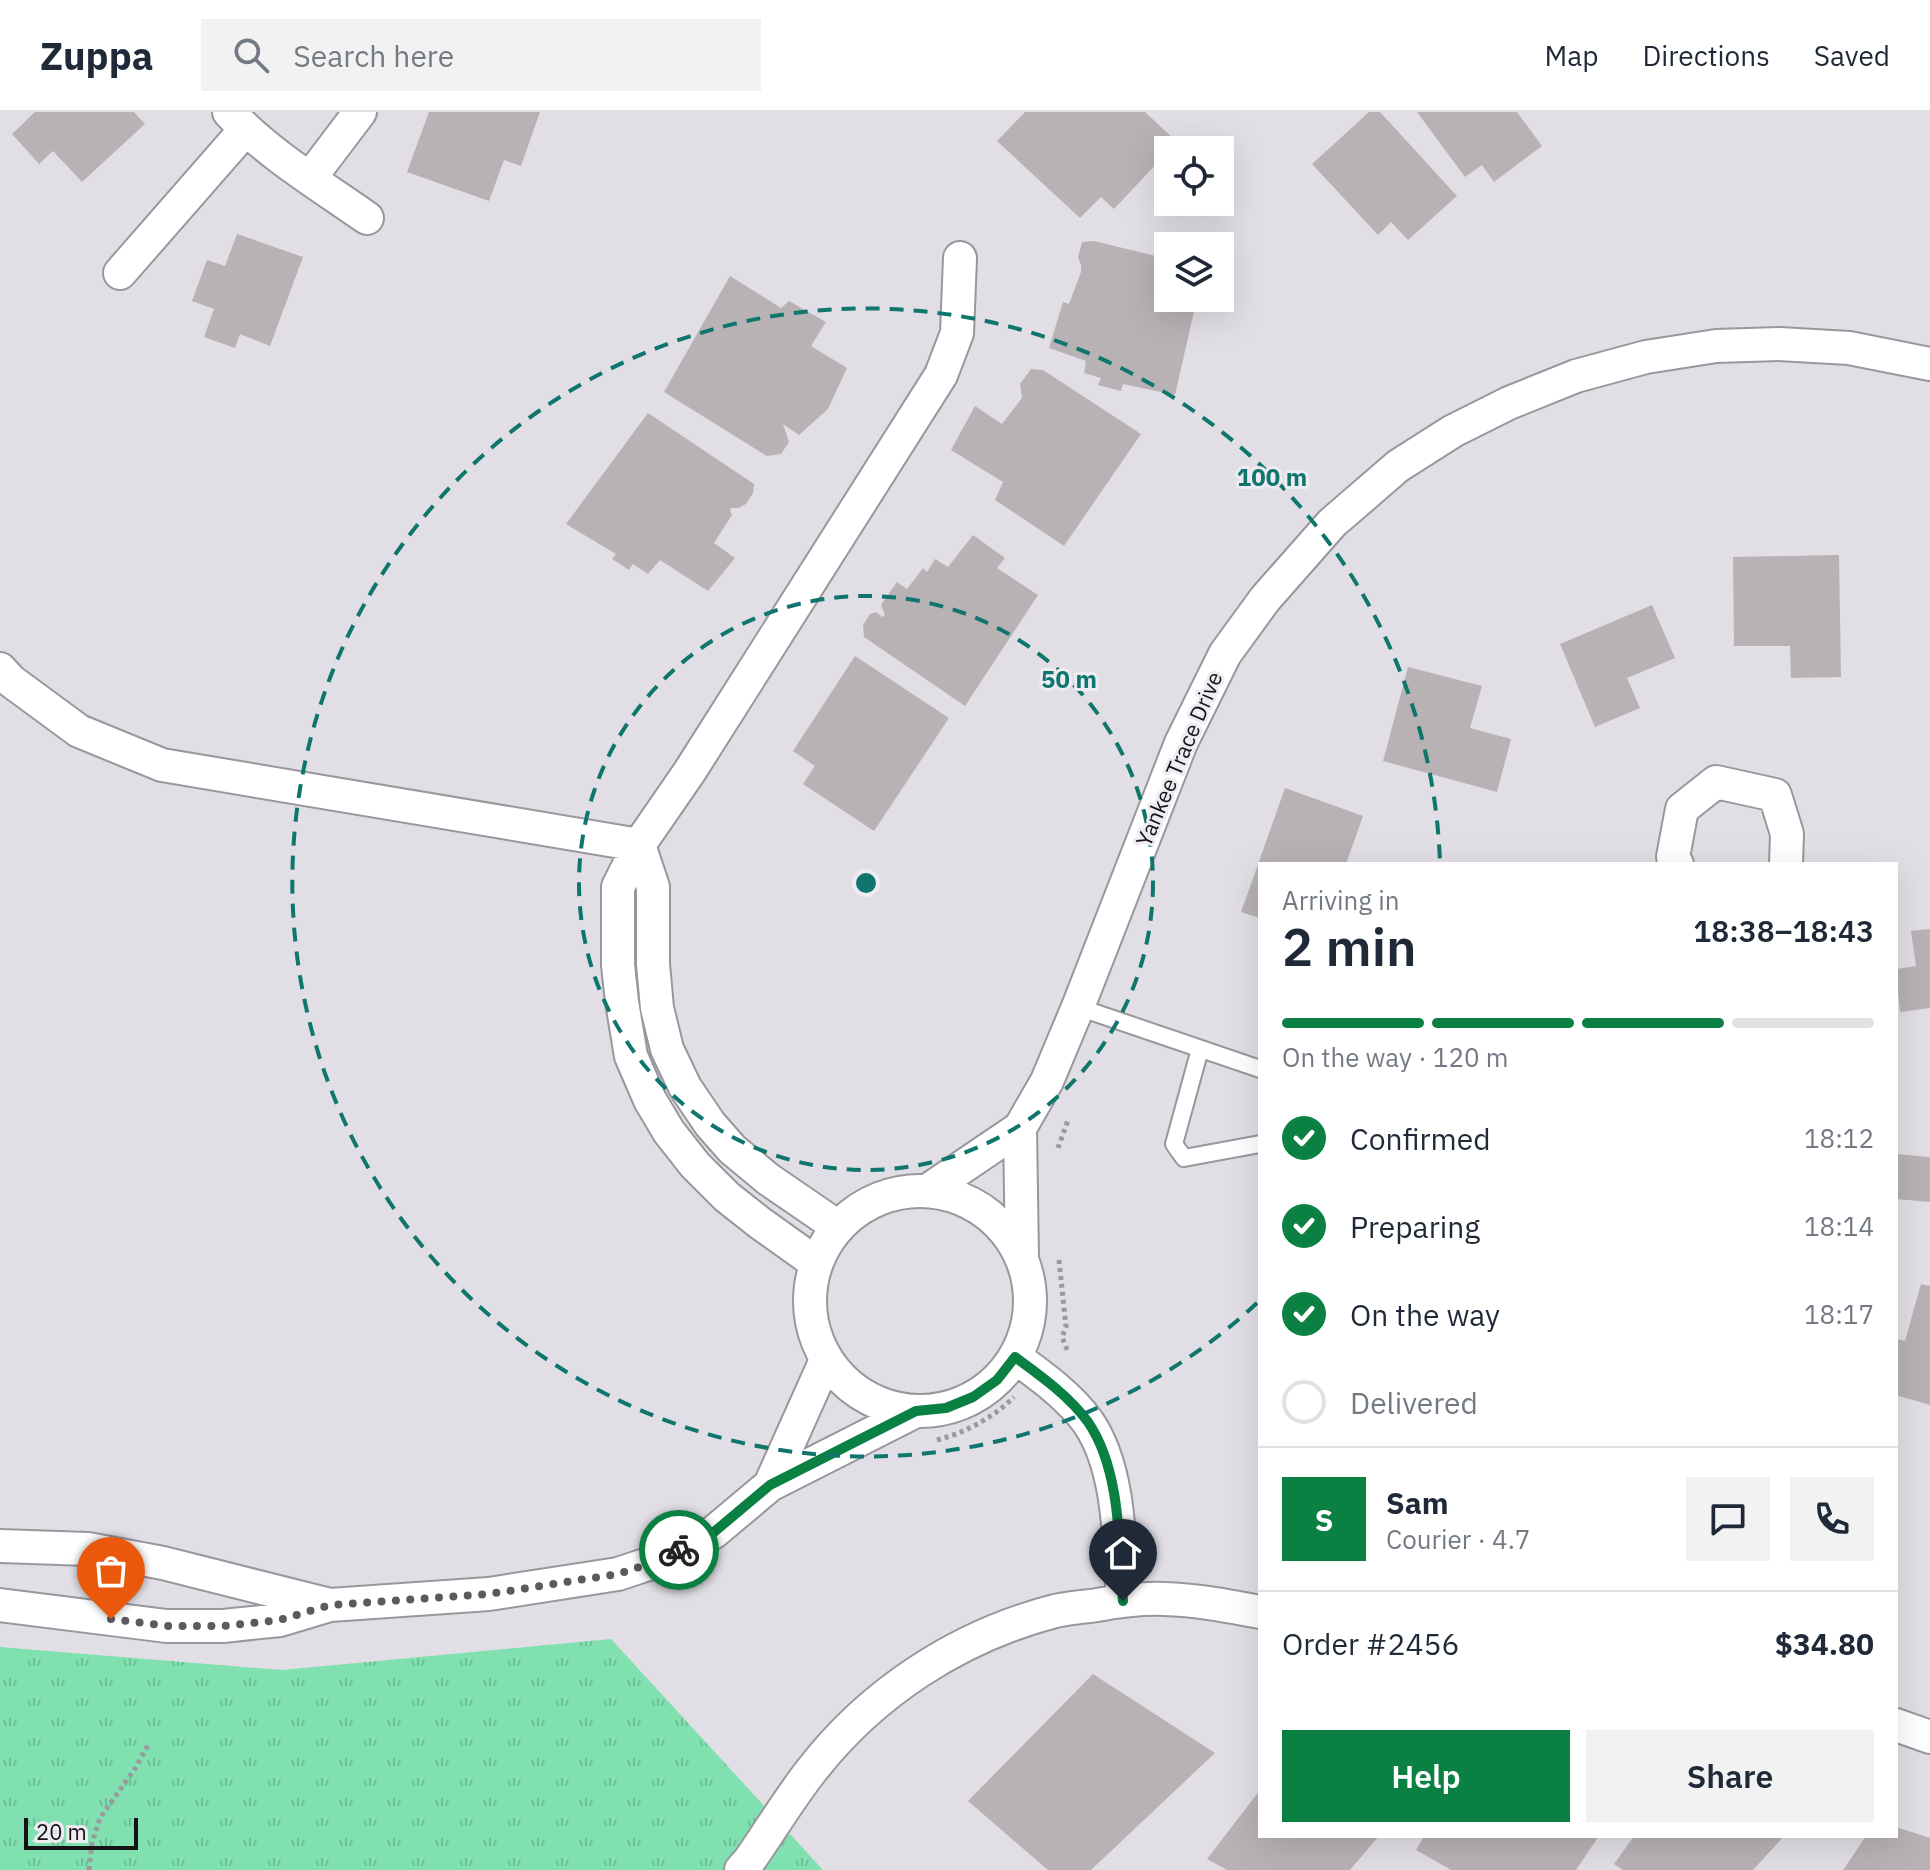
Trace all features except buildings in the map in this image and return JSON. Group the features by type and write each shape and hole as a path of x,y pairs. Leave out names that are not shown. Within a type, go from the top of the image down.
{"street":[{"path":"310,178 360,112"},
{"path":"120,273 237,121 367,218"},
{"path":"816,1263 727,1197 695,1165 662,1122 650,1100 631,1056 622,1002 618,965 618,887 639,845 690,771 941,375 957,333 960,258"},
{"name":"Yankee Trace Drive","path":"927,1191 1020,1128 1047,1081 1181,743 1225,654 1265,599 1332,523 1398,466 1453,431 1509,403 1576,376 1646,357 1716,346 1779,344 1849,348 1930,364"},
{"path":"0,669 11,681 79,731 162,765 639,845"},
{"path":"1676,862 1673,857 1682,809 1716,782 1775,795 1787,834 1786,862"},
{"path":"639,845 653,887 653,964 657,1008 667,1049 685,1087 710,1124 732,1149 768,1179 838,1227"},
{"name":"Yankee Trace Drive","path":"1020,1128 1022,1258 1030,1291 1028,1325 1015,1357 997,1380 973,1397 946,1408 916,1411 881,1405 850,1387 826,1360 815,1337 810,1313 810,1287 816,1263 826,1244 838,1227 864,1206 894,1194 927,1191 957,1197 984,1211 1006,1232 1022,1258"},
{"path":"1015,1357 1057,1389 1088,1422 1099,1443 1115,1492 1123,1601"},
{"name":"Yankee Trace Drive","path":"770,1485 826,1360"},
{"name":"Yankee Trace Drive","path":"0,1605 167,1626 223,1626 280,1620 330,1605 489,1594 618,1574 663,1559 714,1532 770,1485 916,1411"},
{"name":"Yankee Trace Drive","path":"0,1546 88,1549 163,1563 330,1605"},
{"path":"741,1870 811,1770 850,1727 908,1677 948,1652 1018,1623 1058,1611 1123,1601 1162,1599 1211,1603 1258,1612"},
{"path":"1898,1726 1930,1737"}],"lane":[{"path":"1078,1007 1258,1068"},
{"path":"1200,1049 1174,1144 1184,1158 1258,1144"}],"path":[{"path":"1058,1148 1069,1119"},
{"path":"1059,1260 1066,1327 1062,1337 1069,1354"},
{"path":"89,1870 92,1843 100,1818 149,1743"}],"green space":[{"path":"611,1639 823,1870 0,1870 0,1647 282,1670"}],"way so far":[{"path":"111,1619 167,1626 223,1626 280,1620 330,1605 489,1594 618,1574 663,1559 679,1550"}],"route":[{"path":"679,1550 714,1532 770,1485 916,1411 946,1408 973,1397 997,1380 1015,1357 1057,1389 1088,1422 1099,1443 1115,1492 1123,1601"}]}
